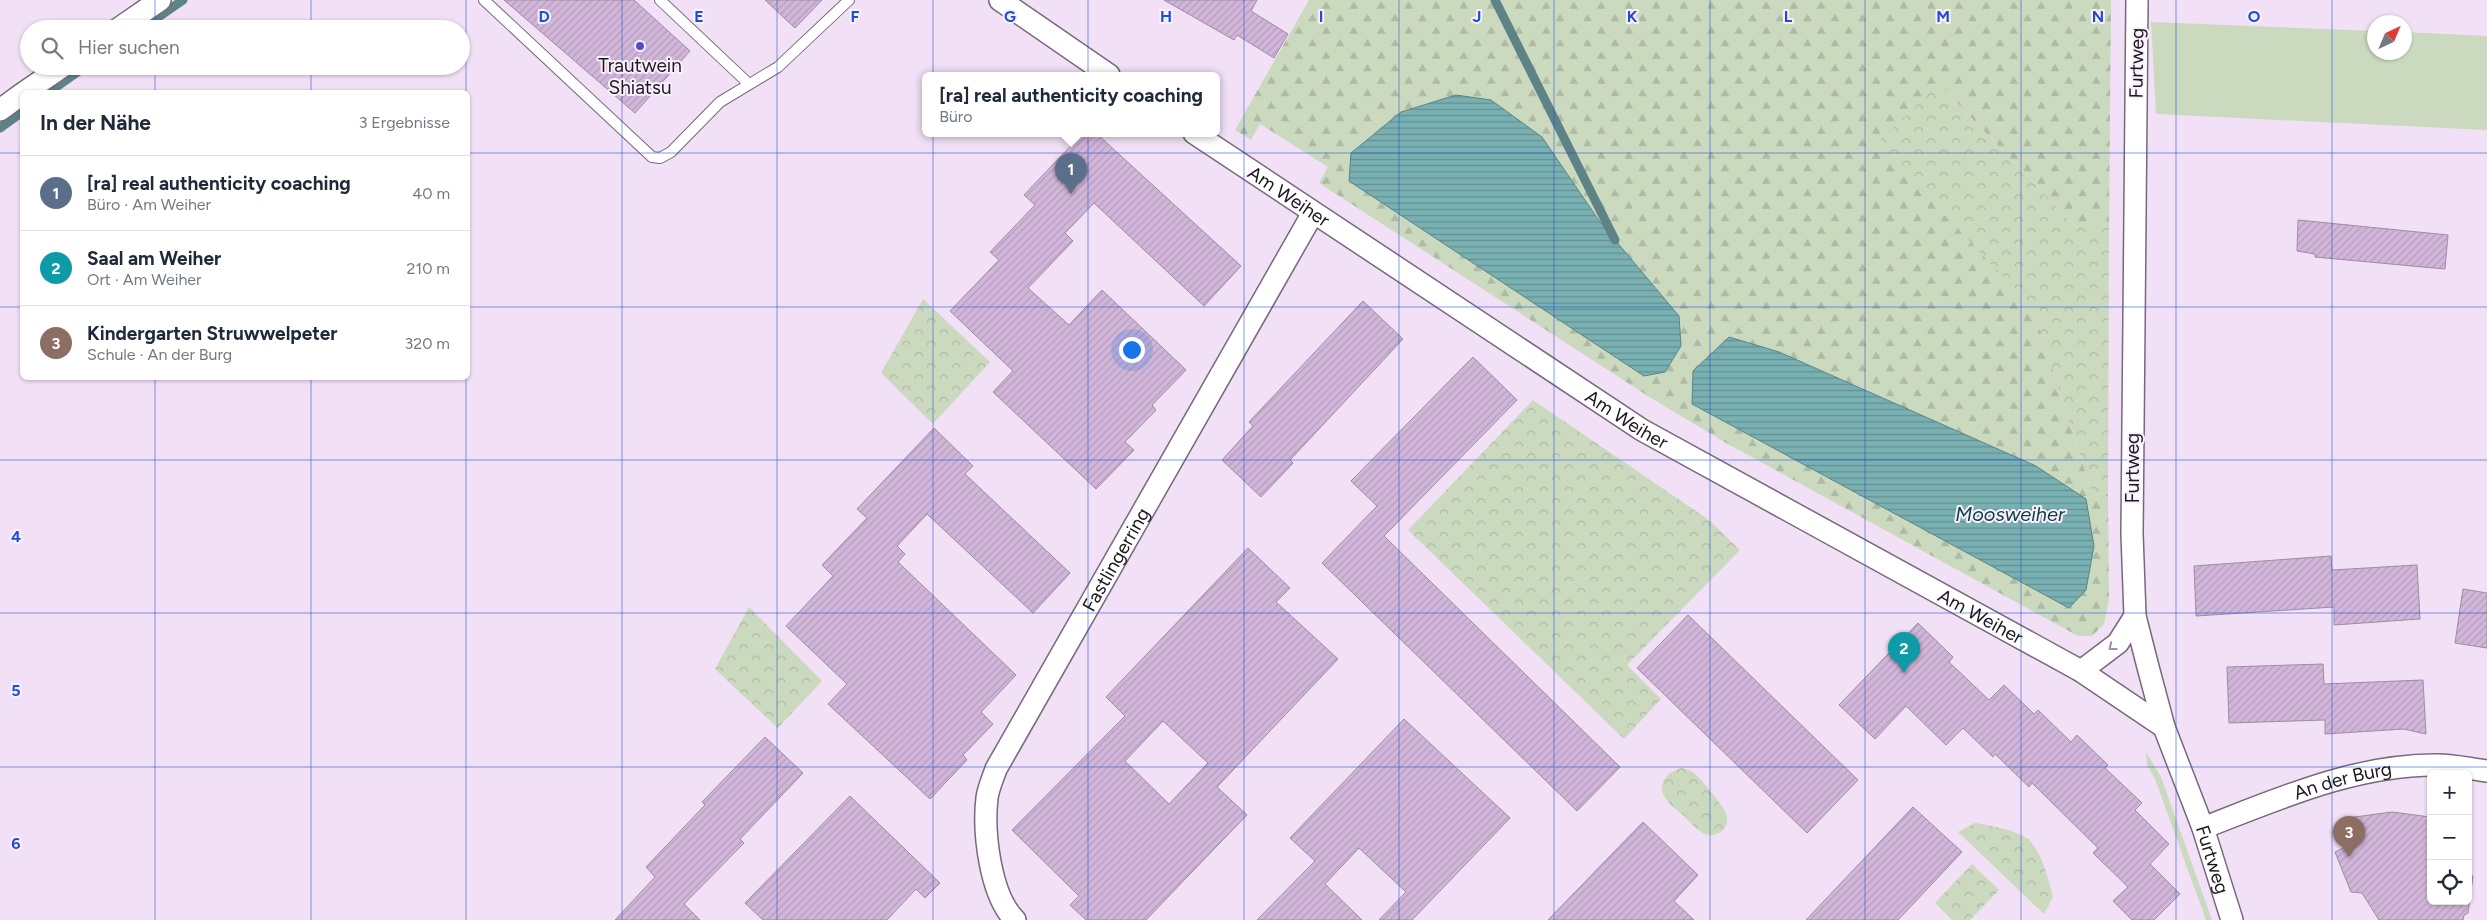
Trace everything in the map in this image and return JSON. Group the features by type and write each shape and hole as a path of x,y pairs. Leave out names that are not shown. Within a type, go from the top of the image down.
{"street":[{"path":"131,20 160,0"},
{"path":"1000,0 1105,72"},
{"name":"Furtweg","path":"2137,0 2132,525 2135,616 2164,727 2203,828 2232,920"},
{"path":"28,90 50,75"},
{"path":"0,110 20,96"},
{"name":"Am Weiher","path":"1200,137 1642,430 2081,671 2164,727"},
{"name":"Fastlingerring","path":"1015,920 994,882 986,844 987,798 996,769 1313,213"},
{"path":"2081,671 2118,643 2135,616"},
{"name":"An der Burg","path":"2203,828 2316,786 2377,770 2438,765 2487,771"}],"lane":[{"path":"484,0 652,157 660,158 671,152 720,102 778,67 849,0"},
{"path":"660,0 749,84"}],"green space":[{"path":"1309,0 2111,0 2109,227 2076,227 1939,84 2020,294 2038,323 2092,493 2108,494 2109,600 2104,624 2092,636 2078,636 1726,443 1651,398 1319,183 1328,167 1260,124 1251,140 1235,130","holes":["1542,137 1600,222 1679,316 1681,346 1665,372","1779,352 1944,426 2086,499 2094,546 2086,590"]},
{"path":"2151,22 2367,31 2367,60 2412,60 2412,32 2487,36 2487,130 2156,114"},
{"path":"1939,84 2076,227 2109,227 2108,494 2092,493 2038,323 2020,294 1876,144"},
{"path":"923,299 990,362 933,424 881,373"},
{"path":"1533,400 1709,520 1740,550 1627,665 1661,699 1624,739 1408,530"},
{"path":"749,607 822,681 778,728 715,669"},
{"path":"2146,752 2161,777 2212,920 2206,920 2155,779 2147,765"},
{"path":"1682,768 1692,771 1696,775 1725,811 1727,822 1722,831 1713,835 1703,833 1666,799 1662,788 1665,779 1672,772"},
{"path":"1975,823 2020,834 2031,842 2042,861 2053,897 2044,914 1958,832"},
{"path":"1972,864 1999,890 1970,920 1952,920 1935,903"}],"water":[{"path":"1456,95 1491,100 1542,137 1600,222 1679,316 1681,346 1665,372 1644,376 1349,181 1351,153 1401,112"},
{"name":"Moosweiher","path":"1729,337 1779,352 2036,466 2086,499 2094,546 2086,590 2069,608 1692,404 1693,371"}],"building":[{"path":"504,0 634,0 690,51 635,113"},
{"path":"765,0 822,0 795,28"},
{"path":"1164,0 1257,0 1251,11 1288,34 1274,58 1237,35 1234,40"},
{"path":"1079,137 1100,137 1241,266 1204,306 1094,203 1065,233 1073,241 1028,288 1069,325 1102,290 1186,370 1152,405 1156,410 1125,442 1134,450 1096,489 993,392 1013,371 950,311 999,260 990,252 1035,205 1024,195"},
{"path":"2298,220 2448,235 2445,269 2315,257 2315,254 2297,251"},
{"path":"1363,301 1403,339 1290,460 1293,463 1261,497 1222,460 1253,426 1249,422"},
{"path":"1473,357 1517,400 1384,536 1620,767 1577,811 1322,563 1377,506 1351,481"},
{"path":"934,428 973,466 965,474 1070,573 1033,613 927,514 897,546 905,554 898,562 1016,675 981,712 993,724 963,755 967,760 930,799 828,704 847,684 786,626 833,576 822,565 867,518 857,509"},
{"path":"1248,548 1290,588 1276,602 1338,659 1217,787 1247,815 1146,920 1086,920 1070,905 1079,896 1012,830 1125,716 1106,697","holes":["1163,721 1208,763 1169,804 1125,761"]},
{"path":"2331,556 2332,570 2417,565 2420,619 2334,625 2334,607 2196,616 2194,566"},
{"path":"2463,589 2487,593 2487,648 2455,643"},
{"path":"1688,615 1858,780 1807,833 1637,668"},
{"path":"1918,623 1953,657 1949,662 1989,700 2004,685 2034,714 2038,710 2071,742 2077,735 2108,765 2105,768 2142,803 2135,810 2169,844 2150,864 2180,894 2154,920 2132,920 2113,901 2128,887 2093,853 2098,848 2032,783 2029,787 1995,754 1993,757 1963,728 1946,745 1906,706 1875,739 1839,705"},
{"path":"2323,664 2324,684 2423,680 2426,734 2404,729 2325,734 2325,720 2229,723 2227,667"},
{"path":"1404,719 1510,818 1412,920 1379,920 1406,892 1359,848 1325,884 1362,920 1257,920 1315,861 1290,838"},
{"path":"765,737 803,773 740,839 744,843 684,904 700,920 615,920 655,877 646,867 705,805 702,802"},
{"path":"850,796 940,883 925,898 916,889 887,920 763,920 745,903"},
{"path":"1913,807 1962,852 1898,920 1806,920"},
{"path":"2392,812 2427,817 2427,905 2469,905 2468,913 2464,915 2463,920 2379,920 2362,893 2351,892 2335,852 2345,847 2347,818"},
{"path":"1643,822 1698,875 1674,901 1694,920 1548,920"}],"waterway":[{"path":"154,20 183,0"},
{"path":"1495,0 1615,240"},
{"path":"52,90 73,75"},
{"path":"0,128 20,113"}],"place":[{"name":"Trautwein Shiatsu","path":"640,46"},
{"name":"[ra] real authenticity coaching","path":"1071,194"},
{"name":"Saal am Weiher","path":"1904,673"},
{"name":"Kindergarten Struwwelpeter","path":"2349,857"}]}
